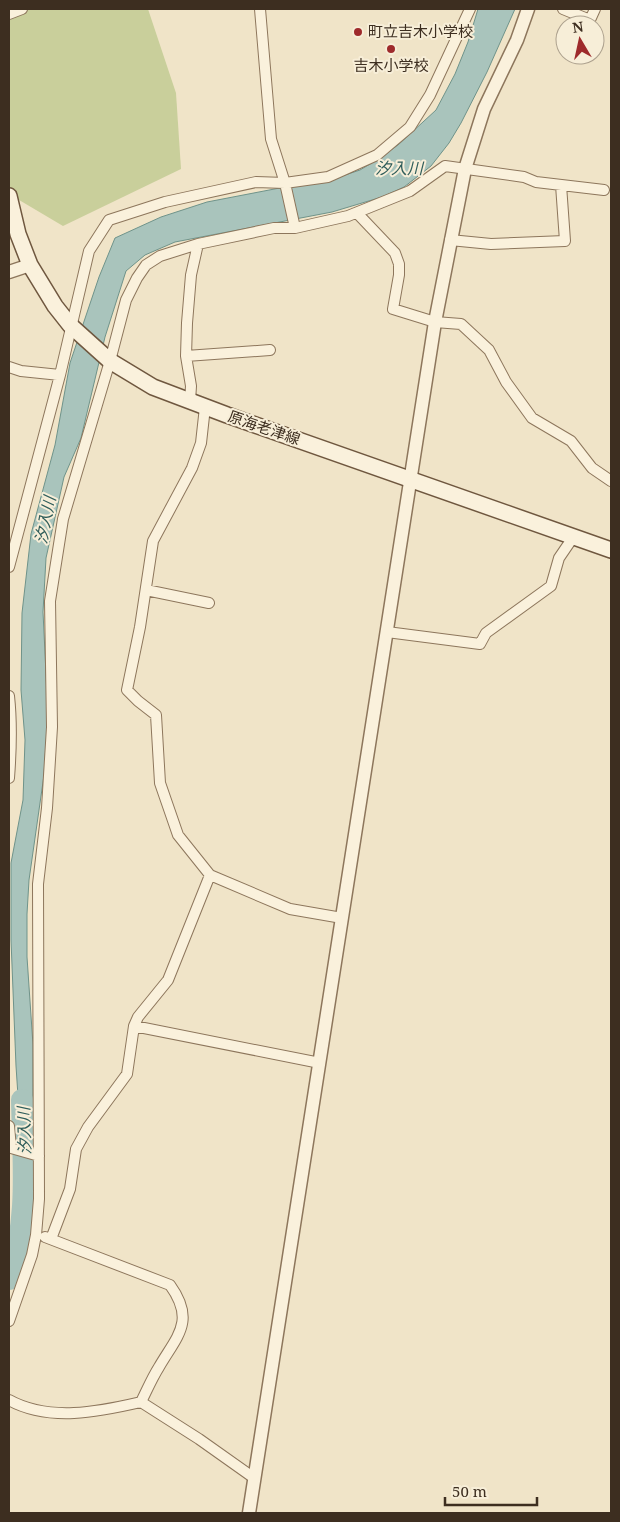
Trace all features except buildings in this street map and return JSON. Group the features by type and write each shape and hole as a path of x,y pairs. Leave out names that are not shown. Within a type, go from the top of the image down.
{"main road":[{"name":"原海老津線","path":"9,196 18,234 30,265 55,306 70,325 108,359 152,387 611,550"}],"street":[{"path":"9,14 22,9"},
{"path":"260,9 271,139 286,185 295,228"},
{"path":"9,567 60,375 70,325 89,251 109,220 164,202 256,182 286,185 328,177 363,162 388,147 410,127 430,95 470,9"},
{"path":"249,1513 435,322 450,240 465,169 484,109 517,40 528,9"},
{"path":"563,9 590,20 595,9"},
{"path":"9,1321 32,1255 39,1199 38,884 47,808 52,727 50,601 63,519 126,300 137,278 146,265 160,256 198,244 274,228 295,228 356,213 410,191 445,166 524,177 536,182 604,190"},
{"path":"450,240 491,244 565,241 562,185"},
{"path":"356,213 395,253 399,264 399,275 392,310 435,322 461,324 489,350 506,382 532,418 571,441 592,468 611,482"},
{"path":"190,401 191,386 186,356 191,275 198,244"},
{"path":"9,272 30,265"},
{"path":"186,356 270,350"},
{"path":"9,367 21,371 60,375"},
{"path":"206,407 202,443 192,468 154,541 140,627 127,690 138,702 156,715 160,783 178,835 210,875 290,909 342,918"},
{"path":"387,632 480,644 486,633 551,586 559,558 574,536"},
{"path":"146,590 209,603"},
{"path":"9,696 11,758 9,778"},
{"path":"51,1239 70,1189 76,1149 88,1128 127,1074 134,1026 138,1017 168,980 210,875"},
{"path":"134,1026 320,1063"},
{"path":"9,1126 11,1148 39,1156"},
{"path":"36,1234 170,1285 176,1293 182,1311 181,1331 158,1367 140,1402"},
{"path":"9,1400 23,1407 66,1413 98,1411 140,1402 199,1439 254,1478"}],"green space":[{"path":"9,9 148,9 176,93 181,169 63,226 9,194"}],"water":[{"name":"汐入川","path":"478,9 515,9 487,72 449,143 431,166 404,187 382,197 332,212 175,242 145,255 126,271 105,337 81,438 64,477 46,558 43,612 48,715 44,775 29,880 27,914 27,957 33,1045 33,1121 36,1150 26,1148 19,1111 11,940 11,863 23,800 25,740 21,690 22,613 31,534 55,445 70,363 99,277 115,238 161,217 207,202 327,181 360,170 398,145 436,110 455,74 468,42"}],"waterway":[{"name":"汐入川","path":"9,1279 16,1257 23,1212 22,1100"}],"place":[{"name":"町立吉木小学校","path":"358,32"},
{"name":"吉木小学校","path":"391,49"}]}
